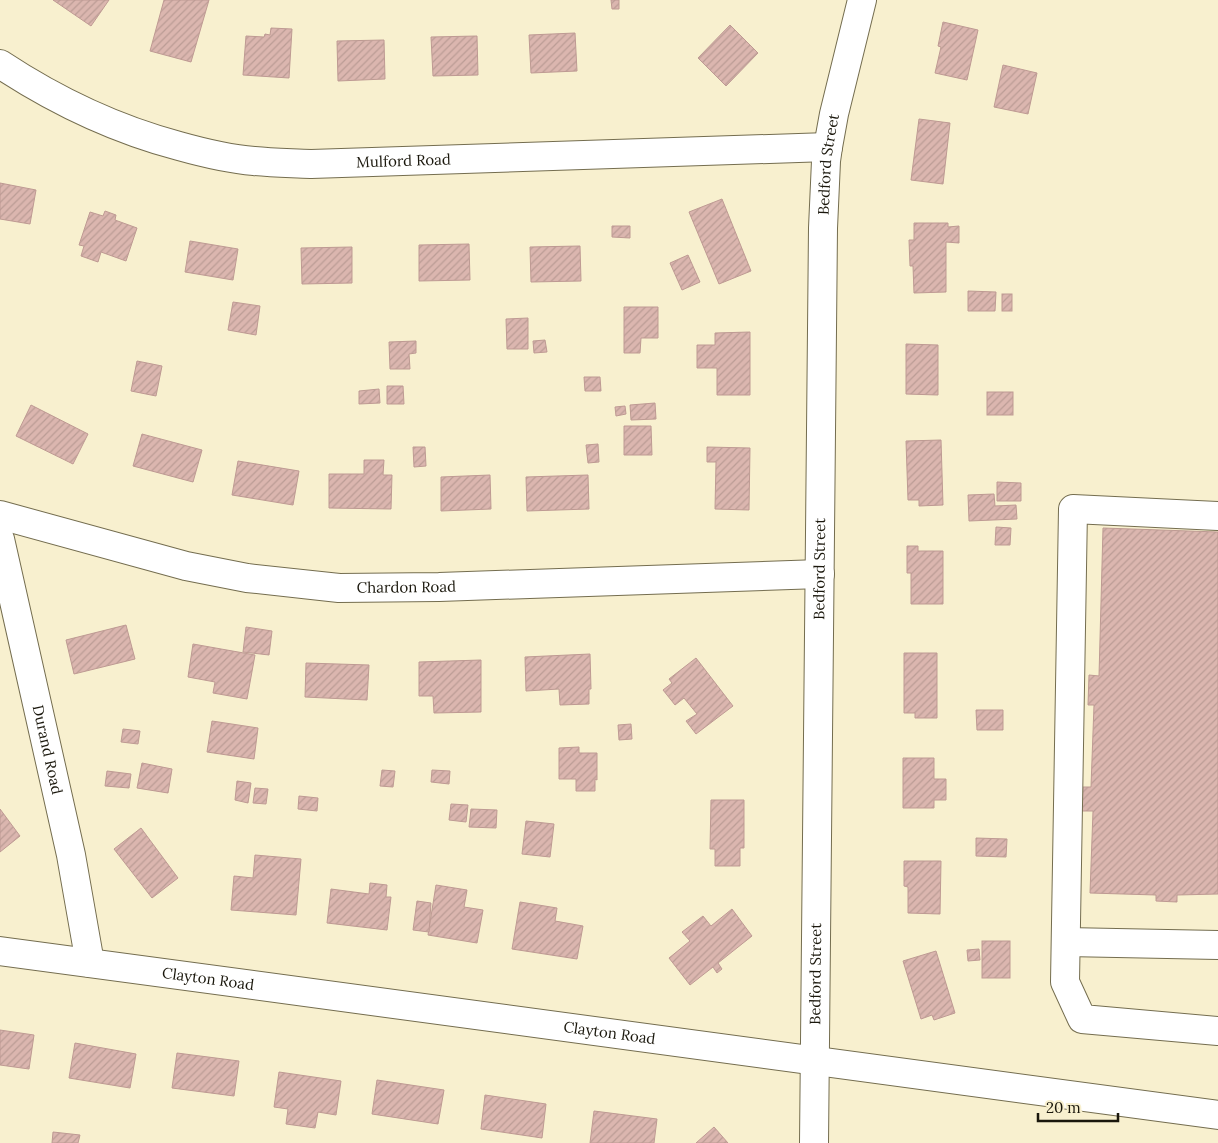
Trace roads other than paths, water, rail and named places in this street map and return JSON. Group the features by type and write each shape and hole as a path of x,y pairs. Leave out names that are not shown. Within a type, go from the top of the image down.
{"street":[{"name":"Bedford Street","path":"814,1143 823,228 828,147 834,114 862,0"},
{"name":"Mulford Road","path":"0,64 64,103 116,126 146,137 209,154 254,161 311,164 828,147"},
{"path":"1218,516 1073,509 1065,982 1082,1019 1218,1031"},
{"name":"Chardon Road","path":"0,516 186,566 247,578 339,588 439,587 820,574"},
{"name":"Durand Road","path":"0,539 71,855 90,963"},
{"path":"1066,942 1218,945"},
{"name":"Clayton Road","path":"0,951 1218,1115"}]}
